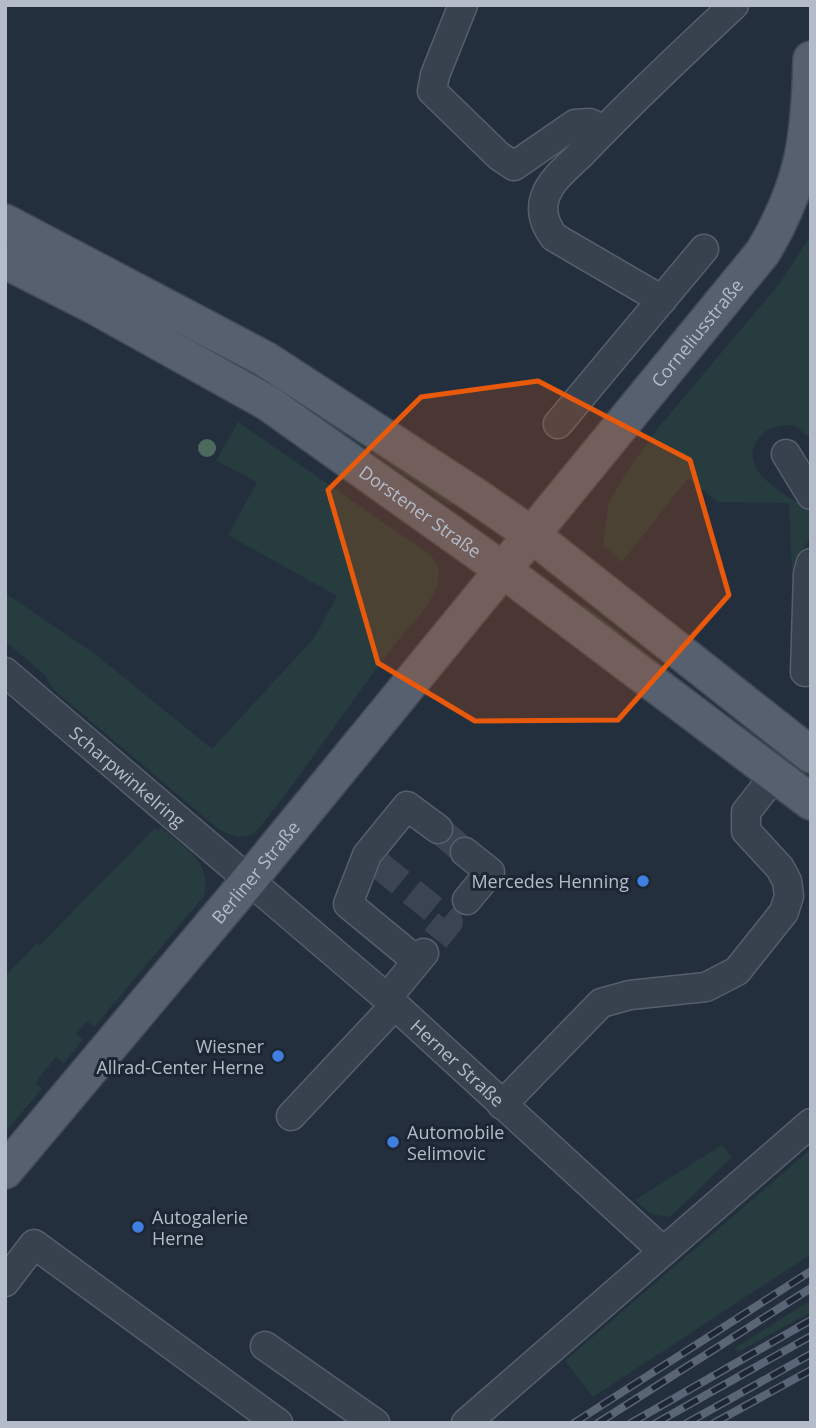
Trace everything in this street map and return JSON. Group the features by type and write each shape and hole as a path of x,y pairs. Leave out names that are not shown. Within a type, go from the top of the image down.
{"main road":[{"name":"Corneliusstraße","path":"503,570 763,252 786,213 809,138 811,59"},
{"path":"5,222 265,359 532,535 811,755"},
{"name":"Dorstener Straße","path":"5,261 104,311 268,404 503,570 811,802"},
{"name":"Berliner Straße","path":"5,1171 250,879 503,570"}],"street":[{"path":"463,5 435,75 432,92 499,156 514,166 575,124 590,123 604,130"},
{"path":"662,300 554,237 547,228 543,213 551,184 734,5"},
{"path":"558,424 704,249"},
{"path":"786,454 811,495"},
{"path":"805,672 808,574 811,563"},
{"name":"Scharpwinkelring","path":"5,672 250,879"},
{"path":"502,1105 601,1003 630,995 706,987 737,971 784,912 789,896 787,881 780,868 746,831 746,812 775,775"},
{"path":"291,1116 391,1002 421,957 348,904 407,806 438,829"},
{"path":"465,852 490,872 467,900"},
{"name":"Herner Straße","path":"250,879 391,1002 663,1251"},
{"path":"466,1423 811,1123"},
{"path":"5,1282 34,1244 278,1423"},
{"path":"265,1346 375,1423"}],"highlighted area":[{"path":"538,381 690,460 729,595 618,720 475,721 378,663 328,490 421,397"}],"green space":[{"path":"811,235 811,439 795,426 781,426 764,433 753,449 753,461 767,481 811,512 811,537 798,557 795,569 792,569 789,503 718,502 688,478 622,562 603,545 609,502 658,428 780,283"},
{"path":"5,237 228,356 457,500 450,506 321,418 5,246"},
{"path":"238,422 429,554 435,561 439,574 428,604 273,810 255,833 240,836 216,827 53,689 45,675 5,641 5,593 95,654 212,749 314,638 337,596 228,535 257,482 216,461"},
{"path":"584,604 725,714 805,770 811,775 811,787 578,612"},
{"path":"155,828 158,831 161,828 194,856 204,874 204,896 94,1027 87,1021 76,1034 83,1040 64,1063 56,1057 35,1083 42,1089 5,1132 5,976 37,944 39,946"},
{"path":"722,1145 732,1157 670,1217 651,1214 635,1200"},
{"path":"811,1149 811,1254 593,1397 565,1361"},
{"path":"811,1300 811,1312 738,1352 735,1348"}],"tunnel":[{"path":"438,829 465,852"},
{"path":"379,865 449,922 424,953"}],"railway":[{"path":"574,1423 811,1271"},
{"path":"598,1423 811,1288"},
{"path":"631,1423 811,1320"},
{"path":"656,1423 811,1336"},
{"path":"687,1423 811,1354"},
{"path":"714,1423 811,1370"}],"place":[{"name":"Mercedes Henning","path":"643,881"},
{"name":"Wiesner Allrad-Center Herne","path":"278,1056"},
{"name":"Automobile Selimovic","path":"393,1142"},
{"name":"Autogalerie Herne","path":"138,1227"}]}
